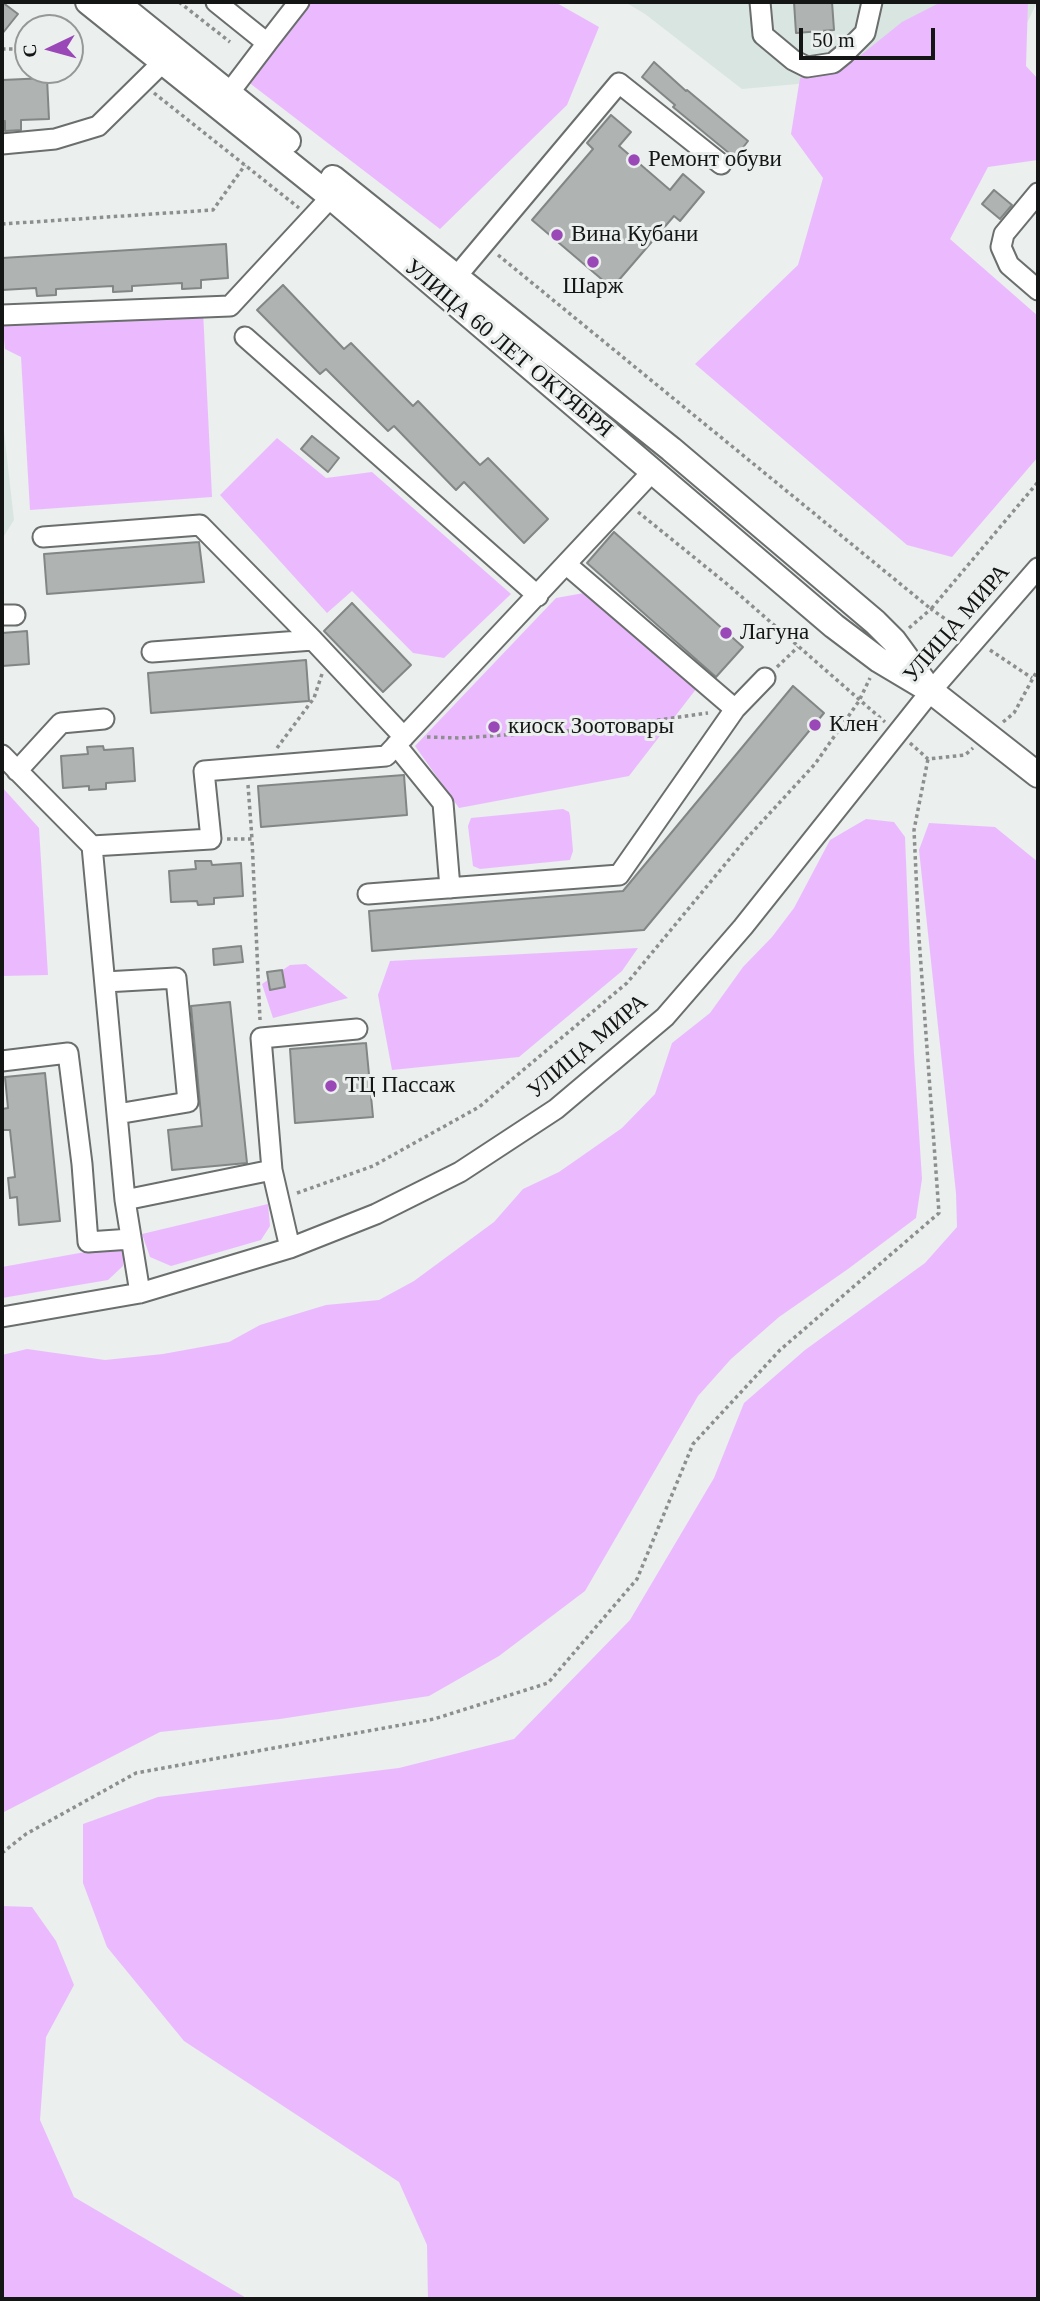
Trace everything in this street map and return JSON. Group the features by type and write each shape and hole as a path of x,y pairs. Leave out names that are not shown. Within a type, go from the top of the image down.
{"main road":[{"name":"УЛИЦА 60 ЛЕТ ОКТЯБРЯ","path":"88,2 163,62 456,277 671,449 894,641 931,691"},
{"name":"УЛИЦА 60 ЛЕТ ОКТЯБРЯ","path":"116,2 229,93 652,472 834,626 878,660 931,691 1038,775"},
{"path":"652,472 671,449"}],"street":[{"path":"216,2 267,43"},
{"path":"229,93 299,2"},
{"path":"761,2 763,36 793,60 844,54 865,33 872,2"},
{"path":"2,144 55,139 98,126 163,62"},
{"path":"456,277 619,83 721,164"},
{"path":"2,315 230,306 336,191"},
{"path":"1038,192 1004,234 1001,247 1009,265 1038,290"},
{"path":"245,337 538,596"},
{"path":"92,846 211,839 204,771 386,756 568,565 652,472"},
{"path":"43,537 200,525 328,656 400,741 443,803 450,888"},
{"path":"568,565 735,709"},
{"name":"УЛИЦА МИРА","path":"2,1317 140,1293 290,1248 376,1213 460,1172 556,1109 665,1017 743,927 931,691 1038,568"},
{"path":"152,652 313,639"},
{"path":"368,894 619,875 735,709 765,678"},
{"path":"17,771 61,723 104,719"},
{"path":"2,755 92,846 125,1200 140,1293"},
{"path":"105,982 176,978 188,1102 117,1114"},
{"path":"290,1248 272,1170 261,1038 357,1029"},
{"path":"2,1061 68,1053 82,1164 88,1242 131,1239"},
{"path":"125,1200 272,1170"}],"path":[{"path":"179,2 230,42"},
{"path":"142,83 311,219"},
{"path":"2,224 213,209 245,165"},
{"path":"484,243 931,609 1032,678"},
{"path":"894,641 931,609 1038,482"},
{"path":"765,678 798,647"},
{"path":"261,1038 252,839 254,768 314,698 328,656"},
{"path":"279,1200 373,1166 479,1107 627,982 746,839 815,764 859,701 878,660"},
{"path":"400,741 596,729 735,709"},
{"path":"2,1853 26,1834 136,1773 434,1719 548,1683 637,1579 693,1444 780,1350 939,1213 914,830 928,759"},
{"path":"211,839 252,839"}],"shaded area":[{"path":"305,2 555,2 599,27 567,105 440,229 243,78"},
{"path":"625,2 1037,2 1007,65 742,89 645,14"},
{"path":"941,2 1028,2 1026,66 1038,79 1038,160 988,167 950,239 1038,316 1038,457 952,557 907,545 695,364 798,265 823,178 791,134 800,78 856,59 902,22"},
{"path":"203,310 212,497 30,510 21,357 5,349 2,319"},
{"path":"2,414 14,520 2,539"},
{"path":"277,438 326,478 372,472 511,594 444,658 413,653 352,591 327,613 220,495"},
{"path":"595,591 700,684 629,776 459,808 415,746 556,598"},
{"path":"2,787 39,828 48,975 2,976"},
{"path":"563,809 569,812 570,816 573,851 570,860 480,869 473,866 468,826 471,818"},
{"path":"866,819 894,822 905,837 922,1179 916,1218 779,1317 731,1359 698,1396 585,1591 499,1656 429,1696 280,1719 160,1732 2,1813 2,1355 27,1349 105,1360 163,1354 229,1342 260,1325 326,1305 379,1300 414,1281 494,1222 523,1189 559,1172 622,1128 655,1094 672,1043 710,1013 743,967 772,937 794,908 830,840"},
{"path":"929,823 995,827 1038,862 1038,2299 428,2299 427,2245 399,2182 184,2041 107,1947 83,1883 83,1824 158,1797 399,1768 514,1739 630,1620 714,1478 744,1403 805,1350 925,1263 957,1227 956,1193 919,850"},
{"path":"638,948 622,971 519,1057 392,1070 378,995 390,961"},
{"path":"306,964 348,998 273,1018 262,984 290,965"},
{"path":"268,1204 270,1226 261,1240 171,1266 150,1257 142,1234"},
{"path":"124,1245 123,1266 108,1280 2,1298 2,1267"},
{"path":"2,1906 32,1907 56,1941 74,1985 46,2037 40,2120 74,2197 248,2299 2,2299"}],"building":[{"path":"2,2 18,14 14,14 14,19 2,34"},
{"path":"794,2 832,2 834,30 796,33"},
{"path":"654,62 748,141 735,158 673,107 675,105 642,77"},
{"path":"14,79 14,84 47,84 49,119 21,120 21,130 5,131 5,121 2,121 2,80"},
{"path":"611,115 631,132 619,146 670,190 683,174 704,192 680,221 674,216 612,288 532,220 593,149 587,143"},
{"path":"994,190 1012,205 1000,219 982,204"},
{"path":"226,244 228,278 201,280 201,288 182,289 182,283 132,286 132,291 113,292 113,286 56,289 56,295 37,296 36,288 2,290 2,258"},
{"path":"283,285 344,349 351,343 413,406 418,401 480,465 488,458 548,519 524,543 464,482 456,490 394,426 388,431 326,369 320,374 257,310"},
{"path":"312,436 339,458 328,472 301,449"},
{"path":"614,532 743,647 716,677 587,563"},
{"path":"199,542 204,582 47,594 44,554"},
{"path":"352,603 411,665 383,692 324,631"},
{"path":"27,631 29,664 2,666 2,633"},
{"path":"306,660 309,701 151,713 148,673"},
{"path":"793,686 824,713 644,930 372,951 369,911 623,891"},
{"path":"103,746 104,750 133,748 135,781 106,783 106,789 89,790 89,786 63,788 61,756 88,754 87,747"},
{"path":"404,775 407,815 261,827 258,786"},
{"path":"195,861 211,861 212,865 241,863 243,896 214,898 214,904 198,905 197,901 171,902 169,871 196,869"},
{"path":"241,946 243,962 214,965 213,949"},
{"path":"282,970 285,987 270,990 267,972"},
{"path":"230,1002 247,1163 172,1170 168,1130 202,1126 191,1006"},
{"path":"366,1043 373,1117 295,1123 290,1049"},
{"path":"45,1073 60,1221 19,1225 17,1197 10,1198 8,1178 15,1177 10,1130 3,1130 2,1109 8,1108 5,1077"}],"place":[{"name":"Ремонт обуви","path":"634,160"},
{"name":"Вина Кубани","path":"557,235"},
{"name":"Шарж","path":"593,262"},
{"name":"Лагуна","path":"726,633"},
{"name":"Клен","path":"815,725"},
{"name":"киоск Зоотовары","path":"494,727"},
{"name":"ТЦ Пассаж","path":"331,1086"}]}
